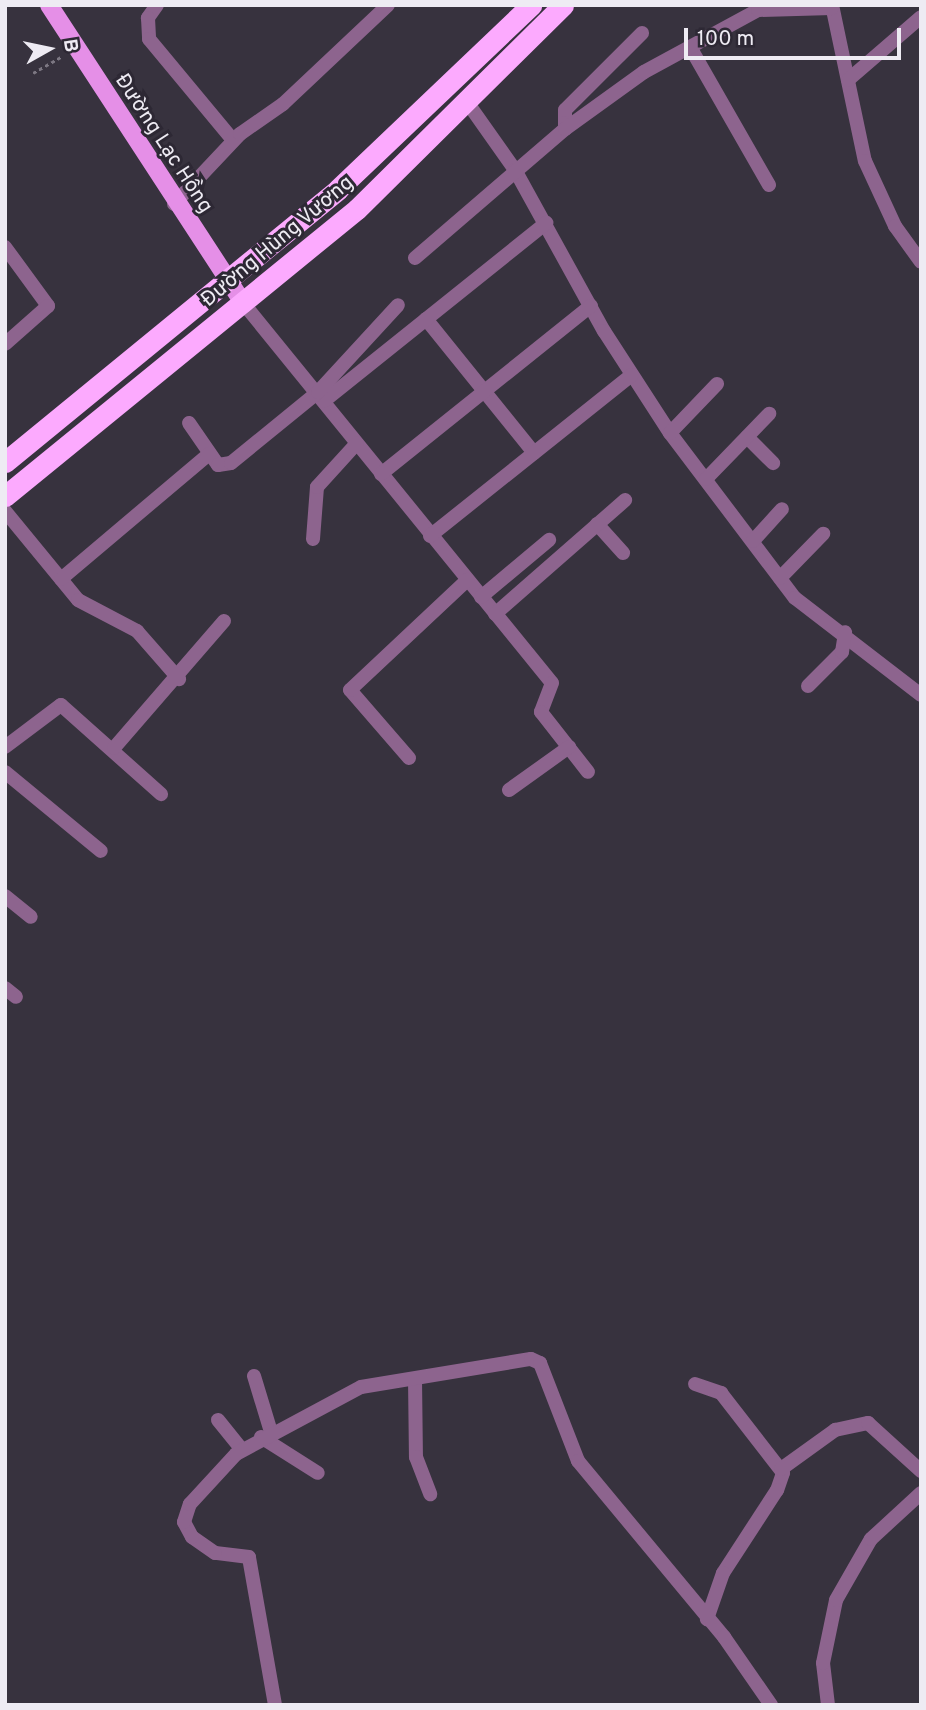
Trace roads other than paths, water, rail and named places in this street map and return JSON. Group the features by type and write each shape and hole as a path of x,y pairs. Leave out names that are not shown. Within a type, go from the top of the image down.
{"highway":[{"name":"Đường Hùng Vương","path":"10,452 228,281 338,189 531,5"},
{"name":"Đường Hùng Vương","path":"5,496 244,304 357,209 564,5"}],"main road":[{"name":"Đường Lạc Hồng","path":"49,5 174,204 244,304"}],"street":[{"path":"157,5 148,18 149,39 233,140"},
{"path":"174,204 233,140 283,104 388,5"},
{"path":"415,258 565,128 644,72 758,10 832,7 871,176 895,226 921,262"},
{"path":"848,80 921,17"},
{"path":"565,128 565,110 642,33"},
{"path":"690,47 769,185"},
{"path":"467,102 515,170 591,306 670,433 780,578 808,610 845,632 921,695"},
{"path":"189,423 218,465 230,463 426,319 546,223"},
{"path":"5,247 48,306 5,344"},
{"path":"244,304 552,683 541,712 588,772"},
{"path":"321,396 398,305"},
{"path":"381,474 591,306"},
{"path":"426,319 534,453"},
{"path":"430,536 632,375"},
{"path":"670,433 717,384"},
{"path":"706,479 769,414"},
{"path":"747,437 773,463"},
{"path":"313,539 317,487 357,443"},
{"path":"61,579 209,454"},
{"path":"495,614 625,500"},
{"path":"753,541 782,509"},
{"path":"5,511 91,611 137,631 179,678"},
{"path":"597,524 623,553"},
{"path":"780,578 823,534"},
{"path":"481,597 550,540"},
{"path":"408,758 350,690 467,580"},
{"path":"114,748 179,678 225,621"},
{"path":"808,686 842,652 845,632"},
{"path":"5,747 61,705 114,748 161,794"},
{"path":"509,790 569,747"},
{"path":"5,772 101,850"},
{"path":"5,896 31,917"},
{"path":"275,1705 249,1557 215,1553 192,1537 184,1521 190,1504 242,1450 266,1434 361,1387 536,1359 578,1461 707,1619 771,1705"},
{"path":"254,1376 266,1434 318,1473"},
{"path":"415,1378 416,1457 430,1494"},
{"path":"695,1384 721,1393 781,1469"},
{"path":"218,1420 242,1450"},
{"path":"707,1619 723,1573 778,1490 781,1469 835,1430 868,1423 921,1471"},
{"path":"828,1705 823,1663 836,1600 871,1539 921,1493"}]}
